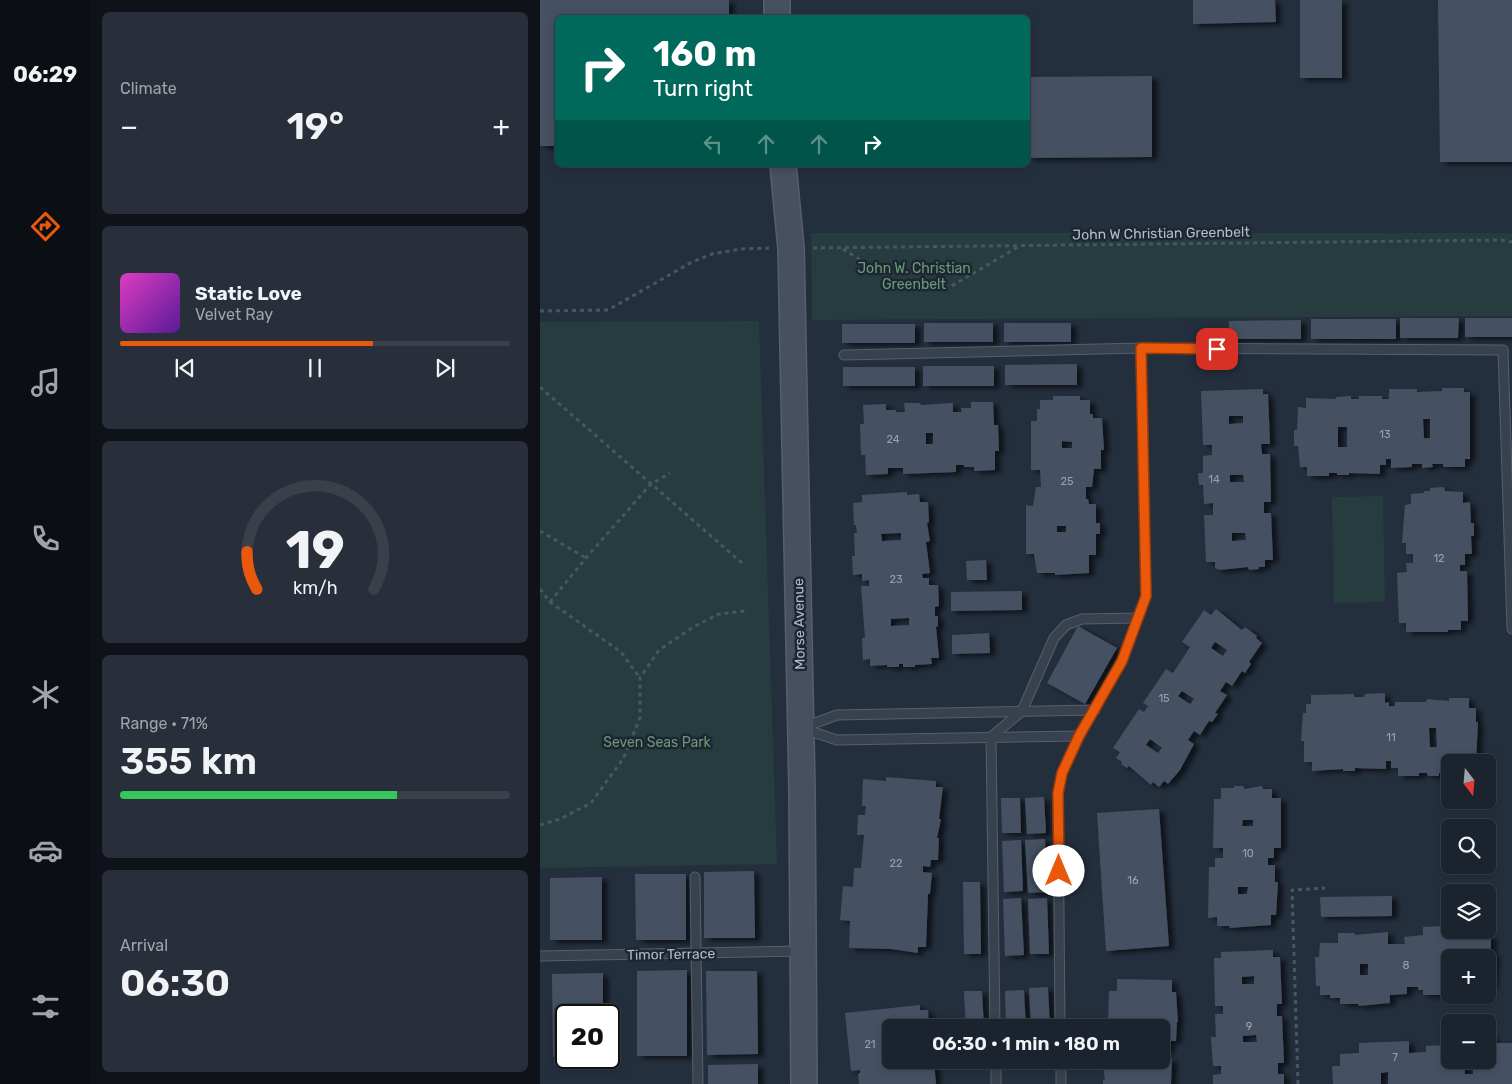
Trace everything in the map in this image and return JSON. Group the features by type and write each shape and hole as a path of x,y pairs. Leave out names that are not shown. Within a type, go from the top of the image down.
{"street":[{"path":"777,0 778,15"},
{"name":"Morse Avenue","path":"783,167 791,248 801,728 804,1084"}],"lane":[{"path":"1060,1019 1058,793 1062,773 1079,736 1122,661 1146,596 1141,348"},
{"path":"844,355 1141,348 1502,350 1512,629"},
{"path":"991,737 1022,711 1054,638 1066,625 1090,618 1138,618"},
{"path":"801,728 836,715 1095,710"},
{"path":"801,728 837,740 1079,736"},
{"path":"991,737 995,1019"},
{"path":"694,877 698,1084"},
{"name":"Timor Terrace","path":"540,956 802,951"},
{"path":"996,1069 996,1084"},
{"path":"1060,1069 1061,1084"}],"path":[{"name":"John W Christian Greenbelt","path":"810,247 842,249 1500,240 1512,242"},
{"path":"842,249 901,286 950,286 1018,247"},
{"path":"540,311 608,310 692,262 712,254 765,248"},
{"path":"540,387 650,485 742,563"},
{"path":"550,602 650,485 670,473"},
{"path":"540,531 586,558"},
{"path":"540,589 550,602 621,652 640,678"},
{"path":"540,826 560,819 591,803 624,759 640,718 640,678 659,650 695,626 719,614 745,611"},
{"path":"1298,1084 1292,890 1325,888"}],"green space":[{"name":"John W. Christian Greenbelt","path":"811,233 1512,233 1512,316 812,320"},
{"name":"Seven Seas Park","path":"759,321 777,864 540,868 540,322"},
{"path":"1383,496 1385,602 1334,603 1332,497"}],"building":[{"path":"540,0 729,0 729,15 555,15 555,146 540,146"},
{"path":"1193,0 1275,0 1276,22 1193,24"},
{"path":"1300,0 1342,0 1342,78 1300,78"},
{"path":"1438,0 1512,0 1512,162 1440,162"},
{"path":"1152,76 1152,157 1030,158 1030,77"},
{"path":"1400,318 1459,318 1458,338 1400,338"},
{"path":"1465,318 1512,318 1512,337 1465,337"},
{"path":"1311,319 1396,319 1396,339 1311,339"},
{"path":"1301,320 1301,339 1229,339 1229,321"},
{"path":"924,323 993,323 993,342 924,342"},
{"path":"1004,323 1071,323 1071,342 1004,342"},
{"path":"842,324 915,324 915,343 842,343"},
{"path":"1077,364 1077,385 1005,385 1005,365"},
{"path":"923,366 994,366 994,386 923,386"},
{"path":"843,367 915,367 915,386 843,386"},
{"path":"1442,388 1464,388 1464,392 1470,392 1470,459 1465,459 1465,467 1443,467 1443,464 1432,464 1433,467 1422,468 1422,464 1412,464 1412,467 1391,468 1391,459 1386,459 1386,465 1380,465 1380,474 1349,473 1349,475 1337,475 1337,473 1329,473 1329,476 1307,476 1307,467 1300,467 1298,446 1294,446 1294,430 1297,430 1298,407 1306,408 1306,398 1336,399 1336,397 1351,396 1351,399 1359,399 1359,396 1382,396 1382,399 1389,399 1389,389 1417,389 1417,392 1442,391","holes":["1423,419 1430,419 1430,438 1424,438","1338,427 1347,427 1347,447 1338,447"]},
{"path":"1263,389 1263,394 1268,394 1270,444 1261,444 1262,454 1270,454 1271,502 1264,502 1264,513 1271,513 1273,560 1265,560 1265,567 1249,570 1248,567 1220,570 1215,568 1215,562 1206,562 1204,515 1213,515 1213,503 1204,504 1203,485 1199,485 1198,473 1203,473 1203,456 1212,455 1212,445 1203,445 1201,391","holes":["1229,416 1243,416 1243,423 1229,424","1230,475 1243,475 1244,482 1230,482","1232,533 1245,533 1246,540 1232,541"]},
{"path":"1053,396 1080,396 1080,400 1090,400 1090,414 1093,414 1093,418 1102,418 1104,450 1101,450 1101,469 1094,469 1092,487 1086,487 1086,499 1088,499 1089,504 1096,504 1096,523 1100,523 1100,534 1096,534 1096,555 1089,555 1089,573 1055,575 1055,573 1037,573 1034,554 1026,554 1026,505 1033,506 1036,487 1041,487 1040,470 1031,470 1031,421 1037,421 1037,409 1040,409 1040,400 1053,400","holes":["1062,441 1072,442 1072,448 1062,448","1057,526 1066,526 1066,532 1057,532"]},
{"path":"971,402 993,402 994,425 998,425 999,451 995,451 995,470 974,471 974,467 956,465 956,472 903,474 903,468 888,468 888,474 866,475 865,455 861,455 860,424 864,424 863,405 886,404 886,410 896,410 896,412 905,412 904,403 920,403 921,405 953,403 953,412 962,412 961,408 971,408","holes":["926,433 933,433 933,444 926,444"]},
{"path":"1444,487 1445,491 1463,492 1463,503 1470,502 1471,523 1474,523 1474,536 1471,536 1472,554 1465,554 1465,565 1460,565 1460,571 1467,571 1468,621 1461,621 1461,630 1448,630 1448,632 1406,632 1406,623 1399,623 1397,573 1407,572 1406,563 1413,563 1413,554 1406,554 1406,543 1402,543 1405,505 1411,504 1411,494 1424,493 1424,491 1430,491 1430,488"},
{"path":"907,492 907,495 919,494 920,502 928,502 929,522 927,523 930,541 926,542 930,573 922,574 923,578 929,578 929,585 938,585 939,606 935,607 935,616 938,616 938,626 936,627 939,658 931,658 932,664 903,667 903,664 899,664 899,667 887,667 887,665 870,666 870,659 863,660 862,638 865,638 861,586 869,586 869,580 862,581 862,574 853,575 852,556 855,556 854,533 857,533 856,525 854,525 853,503 862,502 862,495","holes":["901,533 901,540 882,541 881,534","909,618 909,625 891,626 891,619"]},
{"path":"986,560 987,580 967,580 966,561"},
{"path":"1022,591 1022,610 951,611 951,592"},
{"path":"1216,609 1242,630 1245,627 1257,636 1256,638 1262,643 1249,662 1251,664 1245,673 1242,671 1232,686 1226,682 1220,691 1227,695 1215,713 1218,714 1212,722 1209,721 1200,735 1194,731 1188,740 1194,744 1180,770 1168,784 1164,781 1159,787 1153,782 1151,785 1129,766 1127,768 1121,764 1122,762 1116,758 1120,752 1113,748 1139,709 1144,712 1148,706 1143,703 1166,669 1173,673 1190,647 1182,642 1204,610 1211,615","holes":["1215,642 1227,650 1223,656 1211,648","1182,691 1194,699 1190,704 1178,696","1150,739 1162,748 1158,753 1146,745"]},
{"path":"1078,626 1117,648 1085,704 1047,683"},
{"path":"989,633 990,653 952,654 952,635"},
{"path":"1385,693 1385,703 1389,702 1389,706 1395,706 1395,702 1426,702 1427,699 1449,701 1449,698 1469,698 1469,708 1476,708 1476,722 1478,722 1476,754 1441,754 1441,773 1439,773 1439,776 1428,776 1427,773 1419,773 1419,776 1398,776 1398,768 1391,768 1391,761 1386,761 1386,769 1355,768 1355,771 1343,771 1343,769 1312,771 1312,762 1304,762 1304,741 1301,741 1303,713 1306,713 1306,704 1311,704 1311,695 1354,694 1354,697 1364,697 1365,694","holes":["1429,728 1436,728 1437,747 1430,747"]},
{"path":"886,777 936,781 936,787 943,787 939,819 941,819 937,838 939,838 938,860 931,860 930,867 923,866 923,872 932,873 930,894 928,894 926,947 918,947 918,953 891,949 849,948 850,921 840,920 843,886 853,887 854,868 861,868 864,835 857,835 858,815 865,815 866,806 862,806 863,779 886,781"},
{"path":"1234,786 1244,786 1244,789 1262,786 1263,789 1272,789 1272,798 1281,798 1281,848 1274,848 1274,858 1268,858 1268,865 1275,865 1275,882 1278,882 1276,915 1271,915 1271,925 1229,928 1230,926 1217,926 1217,917 1208,918 1209,867 1215,867 1215,858 1223,858 1223,848 1213,848 1214,799 1221,799 1221,788 1234,788","holes":["1243,820 1253,820 1253,826 1242,826","1238,887 1248,887 1247,894 1238,894"]},
{"path":"1044,797 1046,833 1027,834 1025,798"},
{"path":"1001,798 1020,798 1021,833 1002,833"},
{"path":"1159,809 1169,946 1106,951 1097,813"},
{"path":"1045,839 1047,892 1028,893 1025,840"},
{"path":"1021,840 1023,891 1004,892 1002,841"},
{"path":"754,871 755,938 704,938 704,872"},
{"path":"635,874 686,874 686,940 636,940"},
{"path":"602,877 602,940 550,940 550,878"},
{"path":"963,882 980,882 981,954 964,954"},
{"path":"1392,896 1392,916 1321,917 1320,897"},
{"path":"1021,898 1024,955 1005,956 1003,899"},
{"path":"1047,898 1049,954 1030,954 1028,899"},
{"path":"1441,926 1441,939 1491,939 1491,949 1441,949 1441,995 1423,995 1423,990 1418,990 1418,987 1407,987 1407,994 1390,995 1390,1003 1359,1006 1358,1004 1340,1004 1340,998 1320,995 1320,986 1316,986 1315,957 1319,957 1320,943 1338,943 1338,933 1355,933 1355,935 1388,932 1388,944 1405,944 1404,937 1423,935 1423,927","holes":["1360,964 1368,964 1368,975 1360,975"]},
{"path":"1273,950 1273,957 1280,957 1282,1004 1277,1004 1277,1016 1282,1016 1284,1063 1278,1063 1278,1074 1284,1074 1284,1084 1213,1084 1213,1075 1221,1074 1221,1066 1213,1066 1211,1037 1216,1037 1215,1014 1223,1014 1223,1006 1215,1006 1214,958 1221,958 1221,952","holes":["1254,976 1254,984 1242,984 1242,977","1256,1035 1257,1042 1243,1042 1243,1036"]},
{"path":"687,970 687,1056 637,1056 637,971"},
{"path":"706,971 757,971 758,1054 707,1055"},
{"path":"603,973 603,1004 555,1004 555,1057 553,1057 552,974"},
{"path":"1117,979 1172,980 1172,992 1176,992 1178,1022 1176,1041 1170,1041 1170,1019 1108,1019 1109,991 1117,991"},
{"path":"1048,987 1050,1019 1031,1019 1029,988"},
{"path":"1024,990 1026,1019 1006,1019 1005,991"},
{"path":"964,991 982,991 984,1019 966,1019"},
{"path":"920,1005 920,1010 928,1010 928,1019 882,1019 882,1069 935,1069 936,1084 859,1084 858,1074 860,1070 851,1071 845,1013"},
{"path":"1409,1041 1409,1053 1426,1052 1426,1046 1441,1045 1441,1069 1465,1069 1465,1074 1473,1074 1473,1069 1496,1069 1496,1043 1512,1043 1512,1084 1388,1084 1388,1072 1381,1073 1381,1084 1333,1084 1332,1066 1340,1066 1340,1054 1359,1053 1359,1043"},
{"path":"1170,1059 1172,1059 1171,1084 1103,1084 1103,1080 1105,1080 1103,1069 1170,1069"},
{"path":"758,1064 758,1084 708,1084 708,1065"}],"route":[{"path":"1059,871 1058,793 1062,773 1079,736 1122,661 1146,596 1141,348 1217,349"}]}
